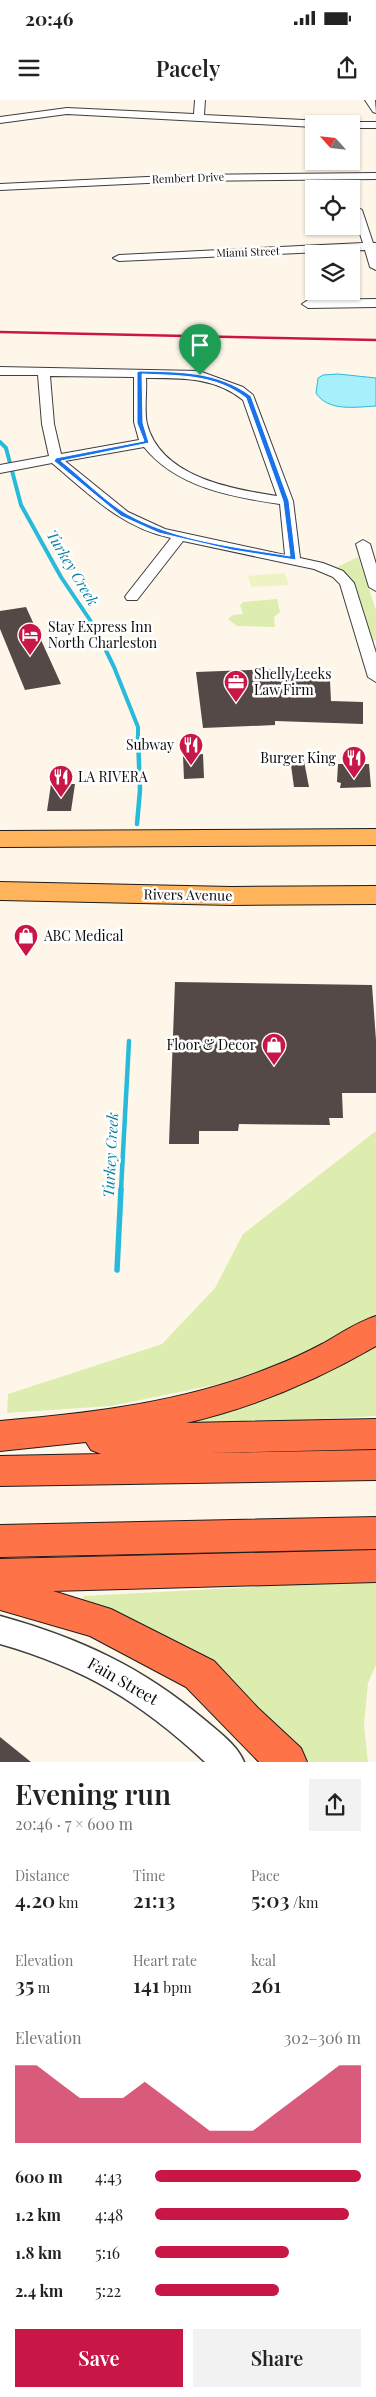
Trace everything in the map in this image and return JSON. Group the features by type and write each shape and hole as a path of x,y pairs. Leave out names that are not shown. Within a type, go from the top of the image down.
{"highway":[{"path":"0,1436 62,1432 186,1411 246,1392 302,1371 376,1329"},
{"path":"0,1442 376,1434"},
{"path":"0,1471 376,1465"},
{"path":"0,1541 376,1533"},
{"path":"0,1576 376,1566"},
{"path":"0,1593 98,1621 200,1674 244,1721 287,1762"}],"main road":[{"path":"294,837 352,846 376,854"},
{"path":"0,839 376,837"},
{"path":"232,896 350,887 376,878"},
{"name":"Rivers Avenue","path":"0,891 232,896 376,896"}],"street":[{"path":"199,117 200,100"},
{"path":"370,100 376,110"},
{"path":"0,120 67,105 199,117 305,123"},
{"path":"360,125 376,125"},
{"name":"Rembert Drive","path":"0,187 189,178 376,176"},
{"path":"360,219 372,247 376,267"},
{"name":"Miami Street","path":"119,258 372,247"},
{"path":"308,304 376,303"},
{"path":"0,371 140,372 200,375 238,390 249,398 286,501 293,559"},
{"path":"44,372 48,424 56,460 123,515 161,532 293,559 338,574 347,583 373,651 376,677"},
{"path":"140,372 140,423 147,442 161,458 186,476 200,482 247,496 286,501"},
{"path":"0,470 147,442"},
{"path":"132,597 180,536"},
{"path":"363,544 376,586"},
{"name":"Fain Street","path":"0,1630 62,1649 94,1662 122,1677 182,1718 228,1762"}],"green space":[{"path":"358,557 376,610 376,640 373,641 333,569"},
{"path":"285,573 289,585 251,587 248,576"},
{"path":"277,599 280,612 274,617 275,627 237,626 228,619 233,615 243,614 240,605 243,602"},
{"path":"376,1131 376,1315 371,1319 310,1354 219,1384 111,1406 7,1413 8,1394 162,1344 215,1288 243,1234"},
{"path":"376,1343 376,1416 187,1426 186,1420"},
{"path":"376,1583 376,1665 368,1683 364,1725 368,1762 310,1762 296,1749 81,1603 84,1596 306,1584"}],"water":[{"path":"338,374 376,378 376,406 335,406 321,399 316,393 318,378 323,375"}],"building":[{"name":"Stay Express Inn North Charleston","path":"26,607 61,684 25,690 0,629 0,611"},
{"path":"279,669 280,671 323,671 323,681 330,681 331,701 363,702 363,724 275,721 275,725 203,728 196,672"},
{"name":"Subway","path":"203,754 204,778 184,779 183,756"},
{"path":"303,756 309,787 294,787 290,758"},
{"name":"Burger King","path":"338,764 369,764 371,787 340,788 341,783 337,782"},
{"name":"LA RIVERA","path":"51,784 75,784 71,811 47,811"},
{"name":"Floor & Decor","path":"175,982 372,985 376,1040 376,1093 342,1093 343,1118 329,1118 330,1125 239,1124 238,1131 199,1131 199,1144 169,1144"},
{"path":"0,1737 31,1762 0,1762"}],"waterway":[{"name":"Turkey Creek","path":"0,442 6,448 21,505 61,577 94,626 114,667 138,727 138,737"},
{"name":"Turkey Creek","path":"137,824 140,790 138,737"},
{"name":"Turkey Creek","path":"121,1190 129,1041"},
{"name":"Turkey Creek","path":"117,1270 121,1189"}],"railway":[{"path":"0,332 376,340"}],"place":[{"name":"Stay Express Inn North Charleston","path":"30,656"},
{"name":"Shelly Leeks Law Firm","path":"236,703"},
{"name":"Subway","path":"191,766"},
{"name":"Burger King","path":"354,779"},
{"name":"LA RIVERA","path":"61,798"},
{"name":"ABC Medical","path":"26,957"},
{"name":"Floor & Decor","path":"274,1066"}],"route":[{"path":"140,372 200,375 217,380 238,390 249,398 286,501 293,559 161,532 123,515 56,460 147,442 140,423 140,372"}]}
